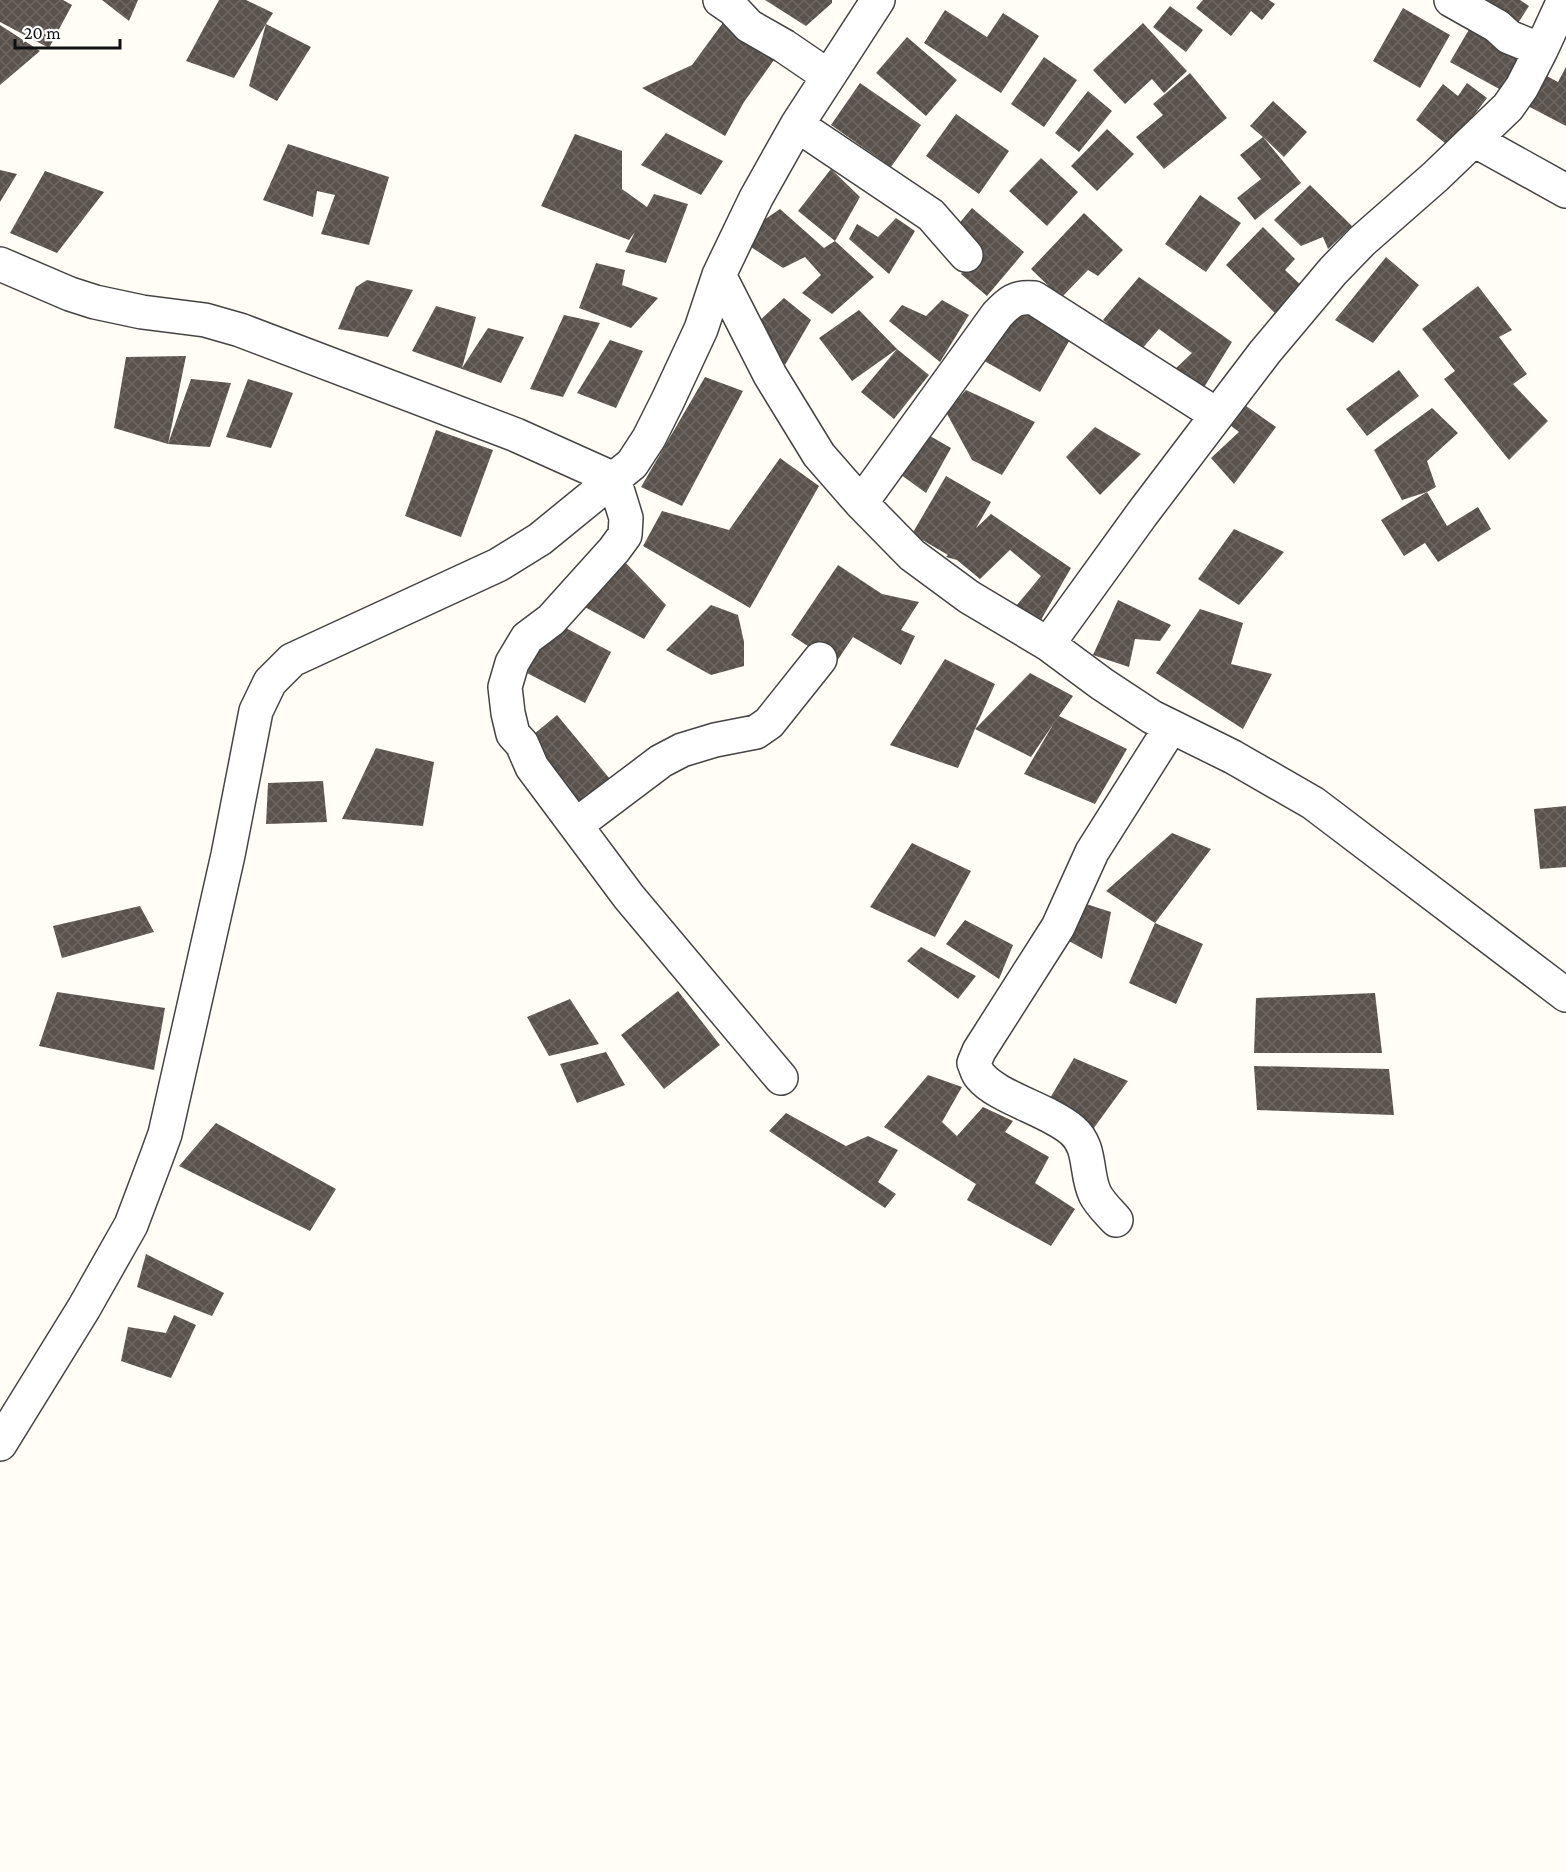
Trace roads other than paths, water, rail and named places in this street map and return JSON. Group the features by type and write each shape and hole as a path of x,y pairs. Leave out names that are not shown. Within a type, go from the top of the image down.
{"street":[{"path":"720,0 733,9 749,26 784,46 828,76"},
{"path":"0,1444 84,1308 130,1225 165,1134 228,855 256,711 270,682 292,660 498,565 540,539 632,464 649,438 701,330 719,275 756,198 797,125 878,0"},
{"path":"1451,0 1497,26 1509,37 1541,50"},
{"path":"1048,644 1142,514 1265,352 1333,271 1362,241 1474,140 1508,106 1522,87 1564,0"},
{"path":"797,125 930,214 966,255"},
{"path":"1474,140 1566,191"},
{"path":"0,264 94,302 142,312 205,320 240,330 516,435 614,479 626,518 625,535 550,620 527,638 512,663 505,687 513,734 522,744 532,767 629,897 781,1078"},
{"path":"719,275 760,356 819,455 861,503 912,555 969,597 1048,644 1152,717 1233,757 1313,803 1566,995"},
{"path":"861,503 997,315 1010,301 1022,297 1034,298 1217,415"},
{"path":"576,825 661,761 682,750 715,740 756,732 763,728 820,659"},
{"path":"1116,1220 1096,1196 1083,1144 1074,1132 1055,1118 996,1089 979,1076 974,1063 979,1051 1058,927 1092,852 1171,727"}]}
